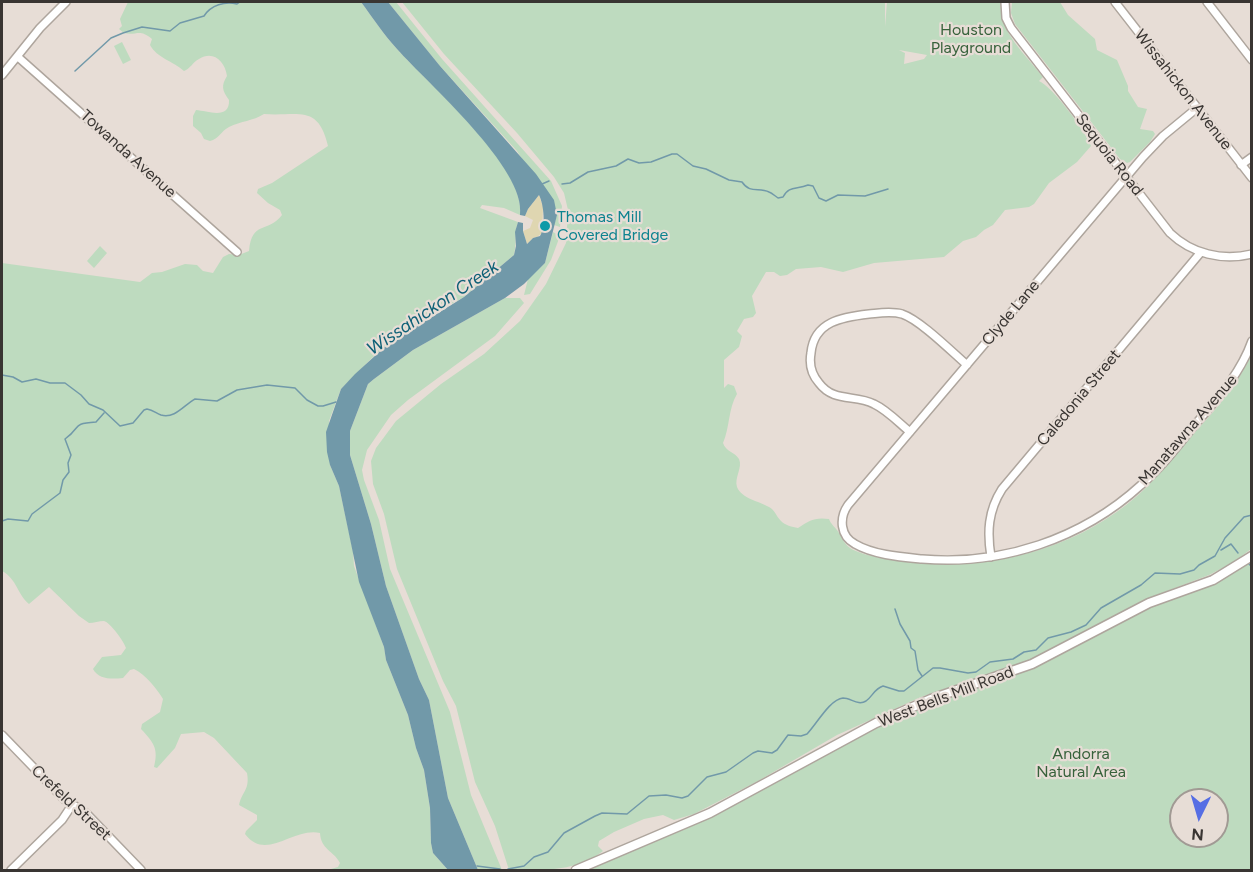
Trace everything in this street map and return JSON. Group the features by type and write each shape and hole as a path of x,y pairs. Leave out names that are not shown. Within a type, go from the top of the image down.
{"street":[{"path":"2,75 40,28 66,2"},
{"name":"Sequoia Road","path":"1005,2 1006,18 1011,28 1170,233 1181,243 1201,252 1223,257 1251,256"},
{"name":"Wissahickon Avenue","path":"1115,2 1251,178"},
{"path":"1207,2 1251,60"},
{"name":"Towanda Avenue","path":"18,57 237,252"},
{"name":"Clyde Lane","path":"843,530 842,518 848,505 1125,177 1158,141 1197,108"},
{"path":"1241,165 1251,157"},
{"name":"Caledonia Street","path":"991,557 988,540 989,522 1002,489 1201,252"},
{"path":"910,432 876,405 865,400 838,397 828,392 815,378 810,357 816,336 832,321 846,316 891,312 911,318 967,365"},
{"name":"Manatawna Avenue","path":"843,530 849,540 858,546 900,556 944,560 991,557 1026,549 1063,536 1096,519 1132,493 1161,466 1228,387 1241,366 1251,341"},
{"name":"West Bells Mill Road","path":"576,870 716,810 876,723 931,699 1032,664 1149,603 1213,580 1251,556"},
{"name":"Crefeld Street","path":"2,736 72,805 86,813 141,870"},
{"path":"11,870 62,820 72,805"}],"green space":[{"path":"128,2 361,2 392,44 473,127 508,174 518,196 520,215 504,208 482,205 480,208 518,222 514,255 464,297 432,315 387,345 372,358 341,389 329,421 330,465 339,486 354,566 384,647 386,660 408,715 424,770 430,808 433,853 448,870 322,870 338,867 340,863 325,847 320,833 310,832 271,844 262,845 253,842 245,834 257,820 257,815 239,805 247,787 247,773 214,738 204,732 181,734 175,748 157,768 154,767 156,755 154,746 141,729 142,724 160,712 163,699 151,682 134,669 123,678 115,679 102,677 93,669 102,657 121,655 126,648 120,638 107,622 89,623 79,616 49,587 29,604 11,578 2,571 2,263 140,282 152,273 185,264 197,265 203,271 213,273 223,257 249,251 253,235 282,215 280,210 257,193 258,189 272,183 328,146 324,132 318,123 305,115 296,114 264,114 229,127 213,140 204,139 193,126 193,116 196,110 217,113 226,110 229,100 223,88 227,76 224,66 218,58 209,56 199,59 184,71 157,53 150,45 152,39 148,36 141,33 124,33 119,29 122,26 120,19"},
{"path":"388,2 396,2 442,59 551,181 562,206 560,227 554,225 557,215 517,151 440,66"},
{"name":"Houston Playground","path":"402,2 885,2 885,27 887,2 1001,2 1004,23 1014,42 1043,77 1039,81 1052,91 1068,110 1091,146 1077,162 1049,183 1034,204 1029,207 1005,210 993,225 976,237 963,241 944,257 874,263 843,272 821,267 796,269 787,275 780,276 774,272 766,272 752,296 756,313 753,317 744,319 737,331 742,336 739,347 724,360 724,388 728,384 734,386 737,394 723,443 740,462 737,487 747,497 771,508 784,524 789,526 798,528 812,520 829,519 850,548 877,557 938,564 999,560 1029,553 1086,531 1112,515 1144,490 1222,401 1238,380 1251,356 1251,549 1234,562 1209,575 1146,599 1027,661 921,697 837,735 758,781 694,814 674,820 663,815 644,819 614,832 599,841 598,846 603,851 582,863 559,868 509,870 495,826 475,782 456,706 443,681 397,569 384,514 373,484 371,461 376,448 396,421 441,384 484,354 520,321 546,284 566,243 568,210 564,193 554,177 444,54","holes":["899,50 927,55 924,59 904,64 905,53"]},
{"path":"1012,2 1060,2 1068,15 1095,39 1097,50 1117,60 1128,91 1138,107 1147,109 1140,129 1153,131 1155,134 1130,162 1127,163 1120,159 1015,24 1011,13"},
{"path":"122,42 131,60 123,64 114,46"},
{"path":"553,232 560,236 551,260 530,294 524,295 528,279 545,263"},
{"path":"100,246 107,253 94,268 87,261"},
{"path":"505,298 520,298 524,303 495,336 391,415 367,450 362,470 379,520 390,569 450,712 471,795 502,870 478,870 448,798 429,700 419,679 386,586 371,524 350,455 350,431 368,384 413,350"},
{"name":"Andorra Natural Area","path":"1251,559 1251,870 583,870 661,836 887,721 956,693 1030,668 1141,610"}],"sand":[{"path":"539,195 543,207 542,233 527,244 523,231 530,228 533,220 525,216"}],"water":[{"path":"361,2 388,2 440,66 536,174 554,200 557,215 545,263 524,284 505,298 413,350 368,384 350,431 350,455 371,524 386,586 419,679 429,700 448,798 478,870 448,870 433,853 430,808 424,770 408,715 359,582 339,486 327,452 326,432 341,389 355,374 387,345 464,297 514,255 518,222 523,223 527,244 533,238 540,236 544,222 543,210 539,195 525,216 520,215 518,196 508,174 492,151 451,104 392,44"}],"waterway":[{"path":"75,71 111,38 142,27 170,31 180,23 204,16 210,9 219,5 240,2"},
{"path":"562,184 570,183 588,172 616,166 628,159 639,163 651,162 677,154 693,166 706,169 729,180 742,182 748,188 769,192 778,198 783,197 791,189 808,185 813,186 819,198 826,201 838,195 865,196 888,189"},
{"path":"542,184 549,181"},
{"path":"2,375 22,382 36,379 50,383 65,383 89,404 103,410 120,426 133,423 147,409 166,416 179,411 195,399 217,401 237,390 267,385 295,388 307,400 318,406 336,402"},
{"path":"2,521 8,519 28,521 32,514 60,493 63,480 69,472 68,463 71,455 65,439 80,425 96,422 104,413"},
{"path":"508,869 524,866 534,857 548,852 564,833 595,816 602,813 627,814 649,796 666,795 682,798 688,796 707,777 726,772 753,753 758,751 772,753 788,735 807,734 828,707 838,699 846,698 863,702 883,686 904,691 933,668 976,672 990,662 1013,659 1024,652 1036,650 1048,638 1086,625 1101,608 1141,585 1155,573 1180,574 1194,570 1215,556 1225,538 1244,517 1252,515"},
{"path":"1221,550 1231,544 1238,553"},
{"path":"1249,564 1252,567"},
{"path":"895,609 911,648 915,651 918,670 922,676"},
{"path":"477,866 500,869"}],"place":[{"name":"Thomas Mill Covered Bridge","path":"545,226"}],"water label":[{"name":"Wissahickon Creek","path":"433,308"}]}
